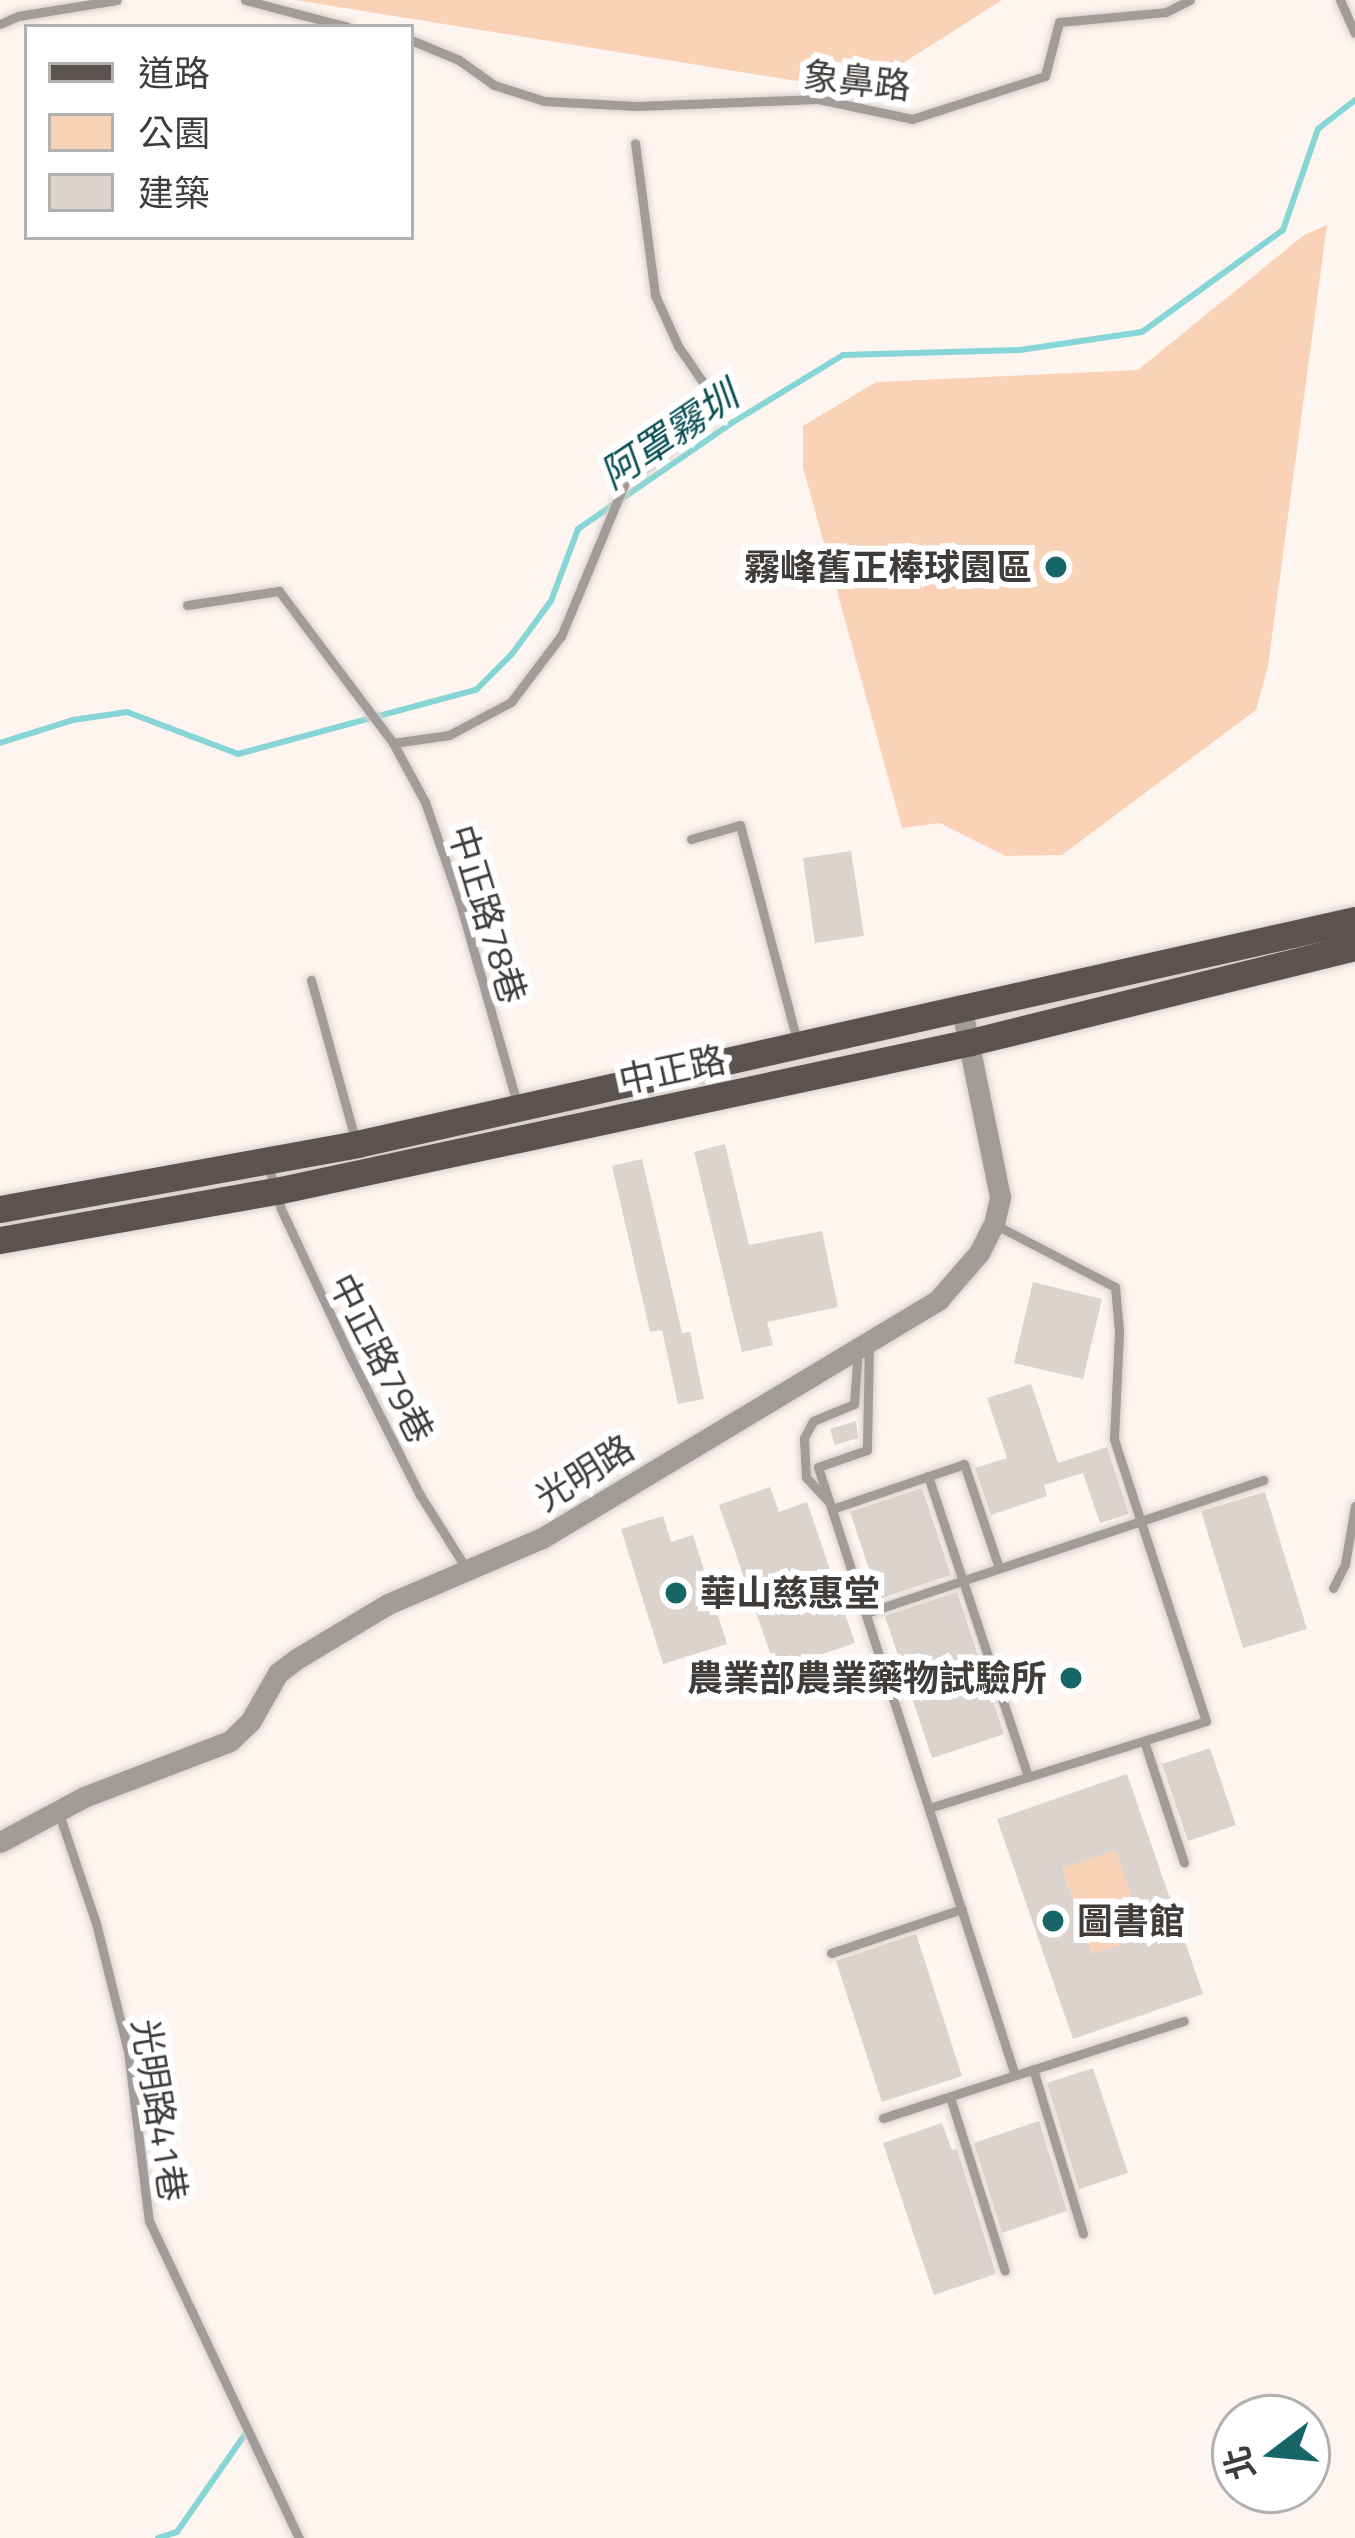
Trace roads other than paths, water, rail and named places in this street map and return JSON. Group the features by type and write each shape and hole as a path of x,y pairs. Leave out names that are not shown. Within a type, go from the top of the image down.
{"main road":[{"name":"中正路","path":"0,1208 272,1177 357,1144 1355,920"},
{"name":"中正路","path":"0,1240 272,1177 971,1042 1355,947"}],"street":[{"path":"962,1011 1000,1197 994,1224"},
{"name":"光明路","path":"0,1842 58,1810 230,1741 250,1722 278,1673 298,1658 388,1604 542,1538 939,1299 979,1253 994,1224"}],"lane":[{"path":"18,16 19,0"},
{"path":"0,24 18,16 117,0"},
{"path":"245,0 336,24"},
{"name":"象鼻路","path":"414,41 459,60 494,85 544,101 637,106 818,99 912,119 1045,76 1059,22 1166,12 1190,0"},
{"path":"1340,0 1355,33"},
{"path":"393,743 449,735 512,702 561,636 625,482 715,417 709,391 678,346 655,296 635,143"},
{"name":"中正路78巷","path":"187,605 279,591 393,743 424,802 460,903 518,1106"},
{"path":"691,838 740,825 799,1046"},
{"path":"311,980 357,1144"},
{"name":"中正路79巷","path":"272,1177 350,1356 420,1495 466,1568"},
{"path":"929,1808 1206,1721 1114,1439 1119,1331 1115,1287 994,1224"},
{"path":"831,1505 806,1477 804,1438 813,1421 854,1405 864,1346"},
{"path":"864,1346 867,1450 818,1467 1015,2075"},
{"path":"831,1505 964,1465 999,1568"},
{"path":"928,1476 1028,1777"},
{"path":"866,1613 1263,1480"},
{"path":"1333,1588 1345,1564 1355,1506"},
{"path":"1144,1741 1184,1863"},
{"name":"光明路41巷","path":"58,1810 96,1923 128,2051 149,2221 299,2538"},
{"path":"831,1953 962,1909"},
{"path":"883,2118 1184,2020"},
{"path":"1034,2069 1083,2234"},
{"path":"950,2097 1005,2271"}],"waterway":[{"name":"阿罩霧圳","path":"0,743 73,720 127,712 238,754 476,690 512,654 551,601 578,529 730,424 843,355 1020,350 1142,332 1283,230 1318,129 1355,100"},
{"path":"158,2538 177,2532 248,2430"}],"place":[{"name":"霧峰舊正棒球園區","path":"1056,567"},
{"name":"華山慈惠堂","path":"676,1593"},
{"name":"農業部農業藥物試驗所","path":"1071,1678"},
{"name":"圖書館","path":"1053,1921"}]}
